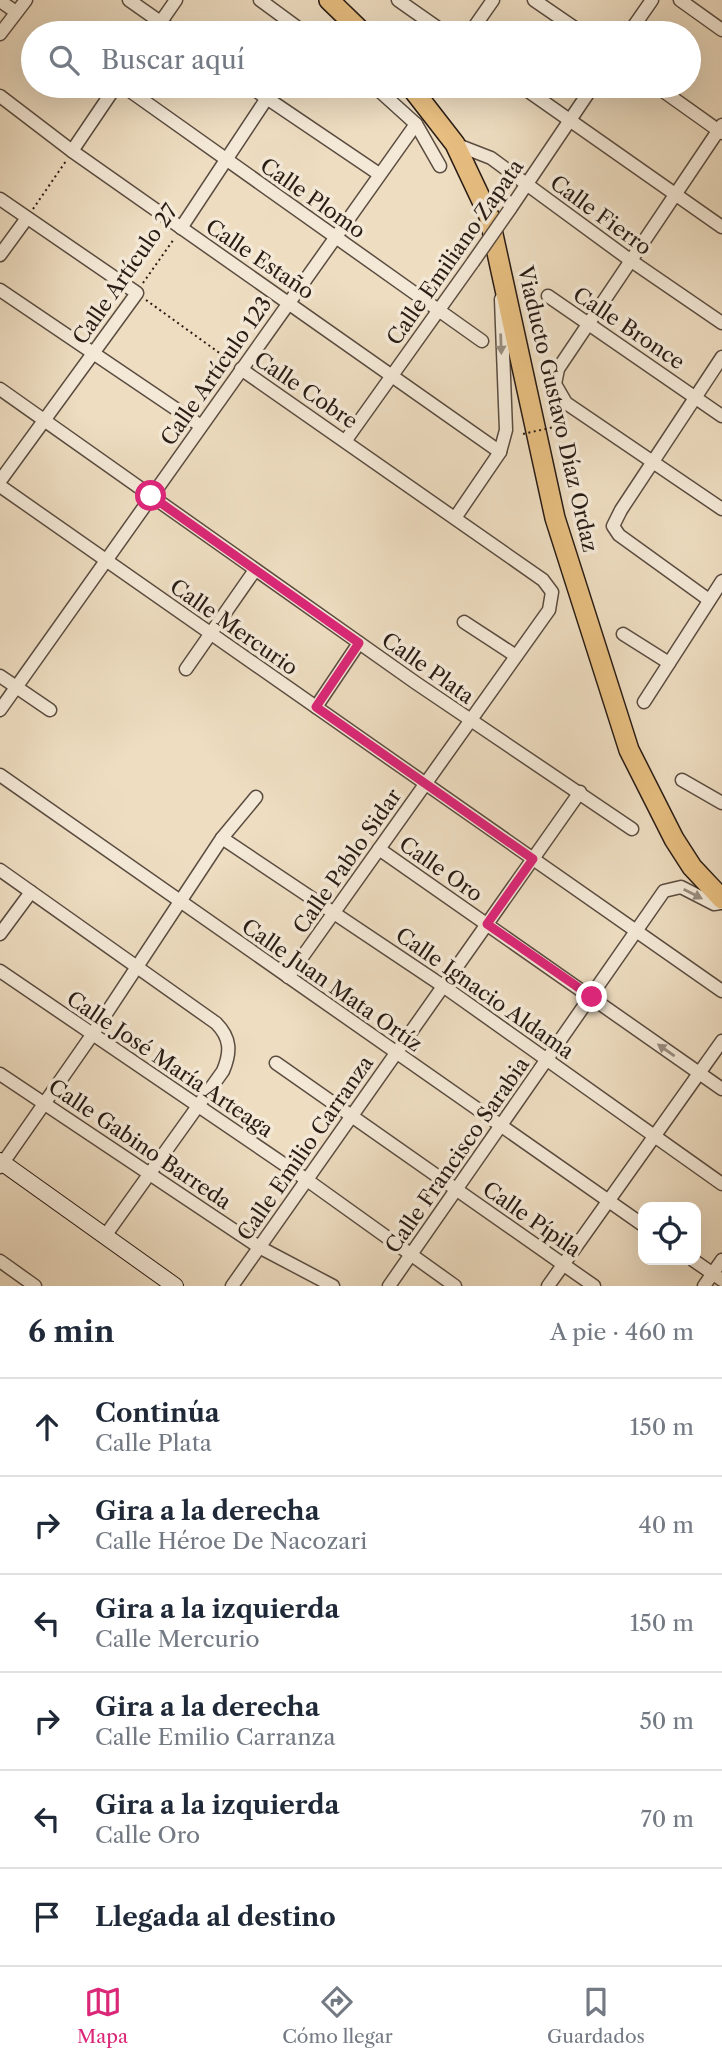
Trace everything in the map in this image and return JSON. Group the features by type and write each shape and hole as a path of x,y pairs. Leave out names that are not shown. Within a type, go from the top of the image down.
{"main road":[{"path":"329,0 351,21"},
{"name":"Viaducto Gustavo Díaz Ordaz","path":"420,98 456,144 481,194 505,276 555,518 629,750 674,839 692,867 722,901"}],"street":[{"path":"0,34 26,0"},
{"path":"129,0 150,21"},
{"path":"162,21 176,0"},
{"path":"260,0 289,21"},
{"path":"397,0 428,21"},
{"path":"478,21 493,0"},
{"path":"534,0 565,21"},
{"path":"637,21 652,0"},
{"path":"680,0 722,30"},
{"path":"0,1 16,12"},
{"name":"Calle Estaño","path":"0,96 72,151 288,300 500,452"},
{"path":"72,151 108,98"},
{"name":"Calle Plomo","path":"140,98 482,341"},
{"path":"267,98 379,174"},
{"name":"Calle Artículo 27","path":"181,228 267,98"},
{"path":"387,98 416,124 440,166"},
{"path":"539,98 722,227"},
{"name":"Calle Emiliano Zapata","path":"346,440 440,310 585,98"},
{"path":"674,98 721,130 588,322 555,376 557,391 566,403 722,509"},
{"name":"Calle Artículo 123","path":"0,710 288,300 416,124"},
{"name":"Calle Fierro","path":"456,144 491,158 630,260 722,323"},
{"path":"0,199 137,293"},
{"path":"0,255 27,218"},
{"path":"455,518 500,452 508,407 501,352 500,309 505,276"},
{"path":"0,289 201,426"},
{"name":"Calle Artículo 27","path":"0,484 43,420 137,293"},
{"name":"Calle Bronce","path":"548,296 722,416"},
{"path":"709,600 619,535 613,526 722,356"},
{"name":"Calle Cobre","path":"241,369 543,580 552,592"},
{"name":"Calle Plata","path":"0,389 359,643 632,829"},
{"name":"Calle Mercurio","path":"0,484 210,634 722,990"},
{"path":"186,669 256,570"},
{"path":"644,702 722,581"},
{"name":"Calle Pablo Sidar","path":"288,978 549,610 552,592"},
{"path":"464,622 516,656"},
{"path":"623,634 668,663"},
{"path":"316,707 359,643"},
{"path":"0,676 50,710"},
{"name":"Calle Juan Mata Ortíz","path":"0,775 638,1222"},
{"path":"682,780 722,803"},
{"name":"Calle Emilio Carranza","path":"232,1286 580,792"},
{"path":"175,1286 1,1164 92,1035 222,838 256,797"},
{"name":"Calle Ignacio Aldama","path":"222,838 443,986 722,1184"},
{"name":"Calle Oro","path":"379,849 722,1089"},
{"path":"0,870 215,1023 224,1031 230,1050 223,1071 105,1236"},
{"name":"Calle Francisco Sarabia","path":"389,1286 664,891 681,887 714,904 722,901"},
{"path":"0,934 31,892"},
{"name":"Calle José María Arteaga","path":"0,971 307,1180 455,1286"},
{"path":"548,1286 722,1041"},
{"name":"Calle Pípila","path":"276,1063 594,1286"},
{"name":"Calle Gabino Barreda","path":"0,1073 259,1247 333,1286"},
{"path":"704,1286 717,1276 722,1260"},
{"path":"0,1261 35,1286"},
{"path":"701,1265 717,1276"}],"path":[{"path":"27,218 72,151"},
{"name":"Calle Artículo 27","path":"137,293 181,228"},
{"name":"Calle Cobre","path":"137,293 241,369"},
{"path":"523,434 558,427"}],"route":[{"path":"151,496 359,643 316,707 533,859 487,924 592,997"}]}
